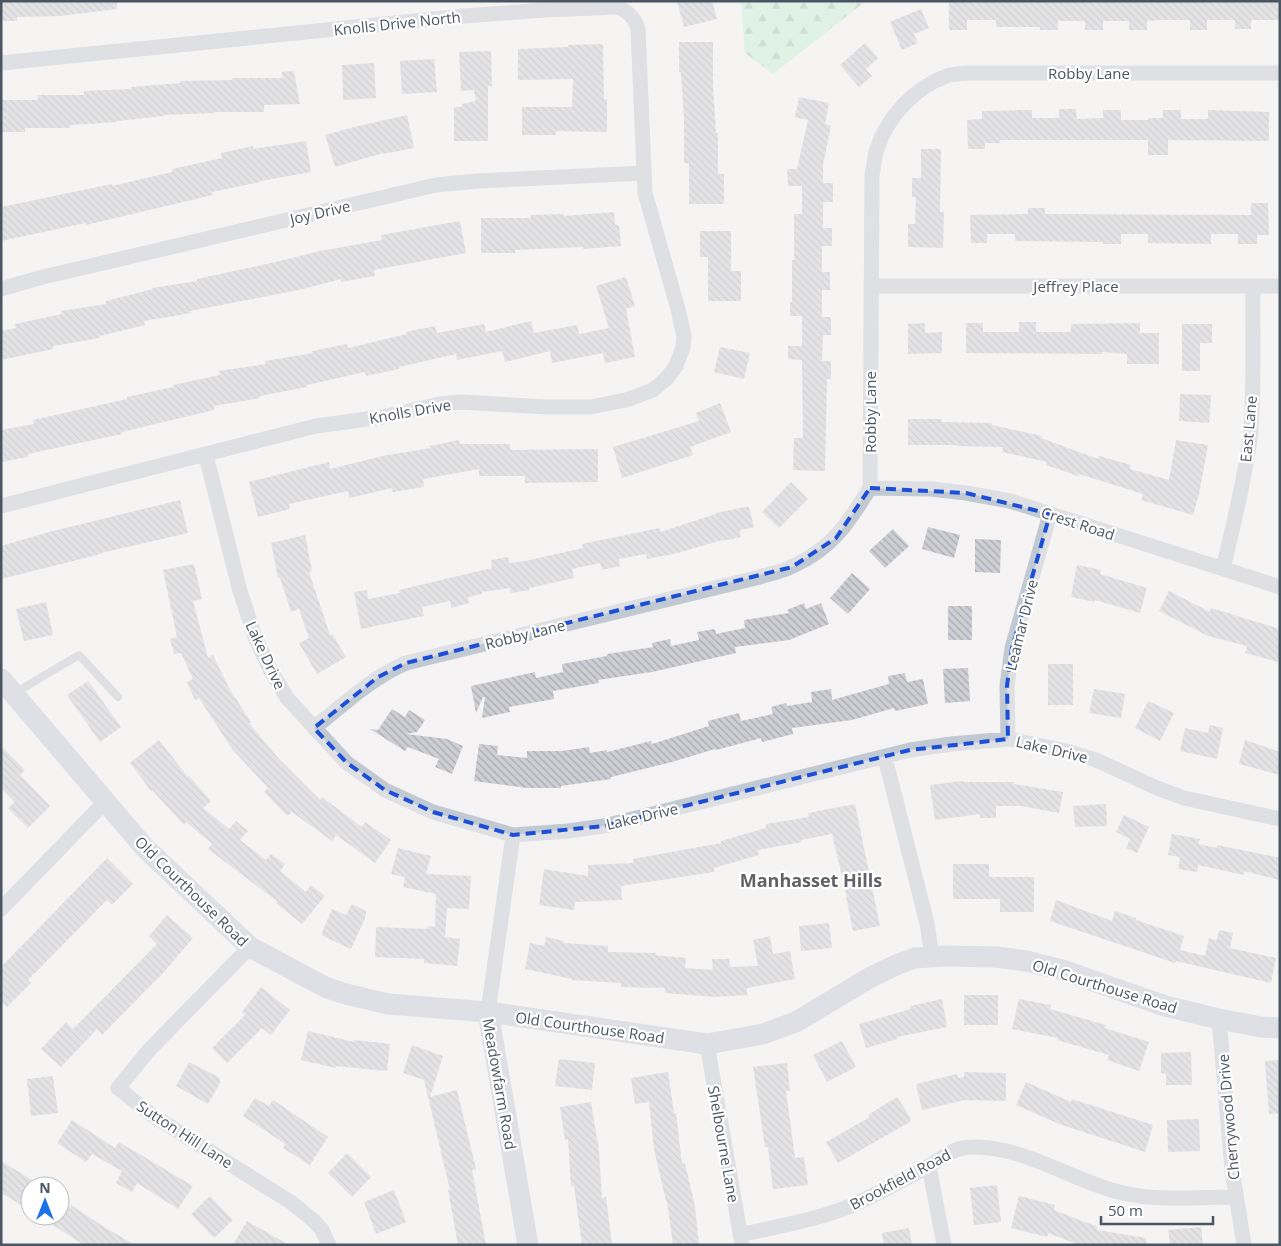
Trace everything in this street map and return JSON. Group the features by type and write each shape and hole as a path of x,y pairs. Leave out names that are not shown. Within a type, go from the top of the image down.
{"street":[{"name":"Knolls Drive North","path":"1,63 464,16 544,10 618,8 625,10 635,19 638,29 644,174"},
{"name":"Robby Lane","path":"314,728 378,677 406,663 756,578 792,567 812,556 836,538 850,521 870,488 872,176 876,149 889,122 900,107 922,89 947,76 966,72 1280,73"},
{"name":"Joy Drive","path":"1,289 49,275 436,185 477,181 644,174"},
{"name":"Knolls Drive","path":"1,506 316,426 382,417 440,404 461,402 546,407 590,407 626,400 653,390 668,378 676,366 683,347 684,336 645,193 644,174"},
{"name":"Jeffrey Place","path":"871,286 1280,286"},
{"name":"East Lane","path":"1223,569 1242,487 1250,438 1253,286"},
{"name":"Lake Drive","path":"206,455 240,591 255,637 270,669 287,698 347,763 385,790 433,812 513,835 568,831 604,826 885,758 910,750 1008,739 1066,751 1096,760 1156,788 1184,798 1280,819"},
{"name":"Crest Road","path":"870,488 931,489 1010,501 1280,587"},
{"name":"Leamar Drive","path":"1008,739 1007,686 1012,648 1050,514"},
{"name":"Old Courthouse Road","path":"7,686 145,848 250,947 325,987 342,993 388,1004 488,1012 706,1044 763,1034 796,1022 871,977 896,964 915,958 996,956 1062,970 1165,1006 1218,1019 1261,1027 1280,1028"},
{"path":"885,758 927,923 932,957"},
{"path":"1,909 105,802"},
{"name":"Meadowfarm Road","path":"513,835 488,1012 528,1245"},
{"name":"Sutton Hill Lane","path":"250,947 149,1050 118,1088 152,1115 292,1203 322,1230 329,1245"},
{"name":"Cherrywood Drive","path":"1218,1019 1235,1197 1244,1245"},
{"name":"Shelbourne Lane","path":"706,1044 741,1240"},
{"name":"Brookfield Road","path":"741,1240 834,1213 929,1166 954,1150 970,1147 989,1148 1018,1154 1115,1191 1152,1197 1235,1197"},
{"path":"929,1166 944,1245"}],"lane":[{"path":"7,686 79,655 118,697"}],"highlighted area":[{"path":"870,488 966,493 1050,514 1012,648 1007,686 1008,739 910,750 604,826 513,835 433,812 385,790 347,763 314,728 378,677 406,663 792,567 836,538"}],"green space":[{"path":"741,1 866,1 773,74 745,53"}],"building":[{"path":"1,1 117,1 117,9 60,16 17,17 17,21 1,21"},
{"path":"677,1 712,1 717,19 684,27"},
{"path":"949,1 1280,1 1280,20 1251,20 1251,29 1235,29 1235,20 1207,20 1207,30 1190,30 1190,20 1147,21 1147,30 1129,30 1129,21 1103,21 1103,30 1085,30 1085,21 1058,21 1058,30 1040,30 1040,27 996,27 996,20 967,20 967,30 949,30"},
{"path":"921,9 929,28 914,34 918,43 902,50 890,22"},
{"path":"679,42 713,42 713,87 716,133 718,133 718,174 724,174 724,204 689,204 689,163 684,163 684,118 681,72 679,72"},
{"path":"865,43 878,58 866,69 872,76 859,87 840,65"},
{"path":"603,44 607,132 556,131 556,135 522,135 522,107 572,107 573,79 518,80 518,49"},
{"path":"491,51 492,86 488,86 488,141 454,141 454,107 462,107 462,104 476,101 474,90 461,91 459,52"},
{"path":"434,59 437,92 402,94 400,61"},
{"path":"374,63 376,98 343,100 342,65"},
{"path":"294,71 300,104 264,105 264,112 165,115 117,122 70,125 70,128 25,128 25,132 1,132 1,100 38,100 38,95 84,95 84,91 131,89 131,87 181,83 180,81 282,78 282,72"},
{"path":"799,97 829,103 825,124 831,126 823,165 823,183 833,183 833,202 823,202 823,228 832,228 832,246 822,246 822,272 830,272 830,290 822,290 822,317 831,317 831,335 823,335 822,361 831,361 831,379 827,379 825,471 793,470 794,438 803,438 802,360 788,359 788,346 802,346 802,316 790,316 790,302 792,302 792,260 794,260 794,214 802,214 802,186 788,186 787,169 797,169 808,120 795,117"},
{"path":"1059,109 1076,109 1077,119 1103,118 1103,110 1121,110 1121,120 1163,118 1163,110 1181,110 1181,119 1208,119 1208,110 1269,112 1269,141 1168,140 1168,155 1148,155 1148,140 1000,140 1000,143 985,143 985,149 968,149 967,120 982,119 982,111 1032,110 1032,118 1059,118"},
{"path":"407,115 414,148 383,153 335,167 325,135"},
{"path":"306,141 311,172 212,192 213,195 86,225 86,223 1,241 1,207 112,184 112,186 172,172 172,169 222,158 221,153 253,146 253,149"},
{"path":"921,149 941,149 940,212 944,212 943,248 908,247 908,224 915,224 916,197 912,197 912,178 921,178"},
{"path":"1251,203 1268,203 1269,235 1257,235 1257,244 1238,244 1238,234 1211,234 1211,244 1148,243 1148,234 1121,234 1121,244 1015,241 1015,234 987,234 987,243 971,243 970,215 1028,214 1028,208 1045,208 1045,214 1251,215"},
{"path":"614,212 615,225 619,225 621,246 583,249 583,247 515,250 515,253 481,253 481,218 531,218 531,215 564,214 564,216"},
{"path":"460,221 466,253 374,270 375,276 341,282 341,279 299,290 144,321 145,325 100,336 100,338 53,346 53,349 1,360 1,331 16,328 15,324 62,314 61,311 106,304 106,301 152,288 197,281 197,279 320,251 382,240 381,235"},
{"path":"700,231 731,231 731,271 741,271 741,301 708,301 708,257 700,257"},
{"path":"626,277 635,306 626,309 635,357 605,363 603,353 552,363 550,351 505,362 502,351 457,360 456,354 399,367 399,369 366,376 365,372 307,385 307,387 260,396 260,398 214,406 214,410 122,432 122,434 28,454 28,457 1,462 1,430 34,424 33,420 127,399 127,397 173,387 173,385 220,375 219,371 266,364 265,361 313,353 312,351 347,344 348,348 435,326 437,333 484,324 486,332 531,321 534,333 577,325 579,334 609,328 596,286"},
{"path":"1019,322 1036,322 1036,332 1071,332 1071,324 1140,323 1140,333 1159,333 1159,364 1127,364 1127,354 1102,352 1102,354 966,353 966,323 983,323 983,332 1019,332"},
{"path":"925,323 925,333 942,332 942,353 908,354 908,324"},
{"path":"1182,324 1212,324 1212,343 1200,343 1200,371 1182,371"},
{"path":"720,347 750,353 744,379 714,372"},
{"path":"1180,394 1211,395 1209,423 1179,421"},
{"path":"720,403 731,432 690,447 693,455 622,478 613,447 699,421 696,413"},
{"path":"908,419 942,419 942,422 992,423 992,425 1042,436 1041,438 1098,459 1099,456 1131,465 1130,469 1169,480 1176,440 1208,445 1193,515 1141,500 1143,494 1079,474 1078,476 1046,465 1047,462 1002,452 1003,447 908,445"},
{"path":"459,440 460,444 510,444 510,450 598,449 598,482 525,483 525,476 479,476 479,469 423,479 424,487 393,492 392,488 349,498 348,491 289,504 290,509 258,517 249,482 329,462 330,469 387,455 431,448 430,446"},
{"path":"791,482 808,499 779,528 762,512"},
{"path":"180,500 188,533 1,579 1,546 49,532"},
{"path":"749,507 754,527 740,530 741,537 647,559 646,554 619,559 620,566 602,570 600,563 572,569 574,578 511,593 510,588 482,592 482,594 468,597 469,603 451,608 450,601 422,607 424,616 361,629 354,592 367,590 368,599 400,593 399,590 492,568 491,560 508,557 509,563 525,561 583,548 582,544 660,528 660,532 716,513"},
{"path":"928,527 960,535 954,558 922,549"},
{"path":"893,529 909,546 885,568 869,551"},
{"path":"305,535 312,571 309,572 330,635 332,634 346,657 317,674 299,643 309,638 299,609 291,612 280,578 278,578 271,543"},
{"path":"975,539 1001,540 1000,573 975,572"},
{"path":"194,564 202,599 193,601 208,658 213,655 230,690 251,722 249,723 279,759 320,800 322,797 362,827 365,822 391,840 375,863 336,835 332,841 292,812 287,816 264,792 268,788 232,749 199,698 195,700 187,682 193,679 181,653 174,654 170,639 177,637 163,570"},
{"path":"1077,565 1101,570 1100,574 1147,588 1140,613 1095,600 1095,602 1071,597"},
{"path":"852,573 870,589 848,614 830,598"},
{"path":"1169,591 1210,612 1211,608 1280,629 1280,655 1278,662 1245,653 1247,646 1208,636 1159,611"},
{"path":"46,602 53,635 24,641 16,609"},
{"path":"804,603 806,609 821,603 829,624 789,640 735,647 736,653 652,672 598,680 599,683 553,691 554,699 509,707 510,712 482,718 485,697 483,697 476,713 471,686 535,672 536,678 563,672 562,664 607,656 607,654 653,647 652,643 670,639 671,646 699,640 697,632 715,629 716,634 745,628 744,620 789,613 787,610"},
{"path":"948,606 972,606 972,640 948,640"},
{"path":"1048,664 1073,664 1073,705 1048,705"},
{"path":"968,668 970,701 945,703 943,669"},
{"path":"905,673 907,682 923,679 928,704 895,711 894,708 852,720 792,728 793,734 762,742 761,738 611,777 611,779 561,786 561,788 527,788 474,781 479,744 498,746 497,755 527,758 527,751 562,751 589,747 590,753 607,750 607,752 651,741 652,744 709,726 708,721 739,713 741,721 773,714 771,707 786,703 787,706 812,702 811,692 831,689 832,700 889,684 888,676"},
{"path":"88,681 121,727 100,742 67,695"},
{"path":"1094,689 1125,694 1121,718 1089,713"},
{"path":"1148,701 1174,713 1160,741 1135,728"},
{"path":"392,709 405,717 409,710 425,720 417,732 406,734 447,739 463,746 452,774 435,767 439,759 408,747 405,751 370,729 378,730"},
{"path":"1210,725 1223,728 1217,759 1180,751 1185,728 1208,733"},
{"path":"159,740 188,777 211,801 203,808 229,829 236,821 248,831 240,840 266,860 271,854 285,864 280,871 306,892 311,885 325,896 302,924 276,903 277,901 208,849 212,844 186,822 184,825 151,791 130,763"},
{"path":"1245,740 1280,752 1280,775 1239,764"},
{"path":"1,746 25,770 20,775 50,806 28,828 8,808 15,802 1,788"},
{"path":"962,781 1014,782 1014,784 1063,792 1059,813 1021,806 996,806 996,818 980,818 980,814 935,820 930,785"},
{"path":"855,804 880,926 853,931 832,834 758,850 759,855 714,868 714,872 621,886 622,900 575,902 574,910 539,905 544,869 588,876 588,865 633,863 633,859 721,843 721,841 766,828 766,824 809,817 808,813"},
{"path":"1106,804 1107,826 1075,827 1073,806"},
{"path":"1124,815 1149,827 1137,853 1126,848 1130,839 1116,832"},
{"path":"1172,834 1200,839 1198,844 1217,848 1217,845 1280,858 1280,880 1244,871 1244,875 1198,865 1197,872 1178,869 1180,857 1168,855"},
{"path":"398,848 431,856 426,874 471,876 469,909 447,908 445,937 460,939 457,966 424,963 424,959 375,957 376,927 427,929 428,926 435,927 436,894 403,887 405,877 391,874"},
{"path":"107,858 133,884 112,905 107,900 28,980 31,983 7,1007 1,1001 1,967"},
{"path":"953,864 989,864 989,877 1034,877 1034,912 1000,912 1000,899 953,899"},
{"path":"1056,900 1112,921 1115,911 1184,936 1180,950 1205,956 1209,938 1217,940 1219,930 1233,933 1230,948 1276,958 1271,983 1176,961 1175,963 1050,921"},
{"path":"352,904 366,911 366,916 351,949 321,935 332,909 346,915"},
{"path":"167,915 193,938 164,972 102,1035 97,1029 61,1067 41,1049 66,1022 73,1029 157,944 149,936"},
{"path":"829,923 832,948 801,951 799,926"},
{"path":"770,936 773,954 790,951 795,979 747,988 747,995 715,997 665,993 665,988 621,987 621,983 572,980 525,969 530,943 544,946 546,937 564,941 564,943 608,946 608,952 656,953 655,955 686,958 685,968 713,970 712,959 729,959 730,967 758,966 753,940"},
{"path":"261,987 290,1010 271,1035 262,1028 227,1063 212,1048 245,1015 242,1012"},
{"path":"964,995 998,995 998,1025 964,1025"},
{"path":"942,999 947,1027 897,1037 897,1039 866,1048 859,1024 911,1009 910,1006"},
{"path":"1019,999 1051,1005 1050,1009 1106,1025 1105,1028 1149,1042 1139,1071 1107,1060 1109,1055 1057,1040 1058,1038 1012,1029"},
{"path":"308,1031 354,1042 354,1040 390,1044 387,1071 336,1066 336,1068 301,1060"},
{"path":"842,1041 856,1067 827,1082 813,1055"},
{"path":"412,1045 443,1056 430,1097 457,1090 476,1169 472,1170 486,1245 458,1245 448,1190 450,1190 424,1080 403,1073"},
{"path":"1191,1052 1192,1085 1166,1085 1166,1074 1161,1073 1161,1053"},
{"path":"559,1059 595,1063 592,1090 555,1086"},
{"path":"1280,1060 1280,1113 1269,1114 1265,1061"},
{"path":"189,1062 220,1078 220,1083 208,1104 176,1086"},
{"path":"787,1063 790,1091 786,1091 795,1158 804,1157 808,1185 773,1189 768,1147 765,1147 753,1067"},
{"path":"668,1072 674,1113 676,1113 682,1164 685,1163 695,1207 699,1245 673,1245 667,1201 654,1149 649,1102 635,1104 631,1078"},
{"path":"964,1072 1006,1073 1006,1101 965,1100 922,1110 916,1084 957,1074 958,1078 964,1077"},
{"path":"53,1076 58,1113 31,1116 27,1079"},
{"path":"1026,1082 1071,1102 1072,1099 1153,1125 1145,1152 1059,1124 1016,1105"},
{"path":"897,1097 910,1117 910,1122 838,1163 826,1142 870,1117 868,1115"},
{"path":"255,1098 269,1106 273,1100 328,1137 310,1165 283,1148 285,1144 243,1116"},
{"path":"591,1102 599,1151 602,1198 606,1197 612,1245 582,1245 574,1186 571,1186 568,1139 565,1140 560,1107"},
{"path":"1199,1119 1200,1151 1168,1152 1167,1120"},
{"path":"72,1120 115,1148 119,1142 193,1186 178,1209 137,1183 132,1192 116,1183 122,1171 92,1154 86,1162 57,1143"},
{"path":"347,1153 371,1177 352,1197 328,1173"},
{"path":"1,1161 26,1176 20,1176 20,1204 1,1193"},
{"path":"997,1185 1001,1222 974,1225 970,1188"},
{"path":"394,1190 406,1222 376,1234 364,1202"},
{"path":"210,1196 233,1220 214,1238 191,1214"},
{"path":"1019,1196 1055,1205 1054,1210 1098,1227 1097,1230 1146,1238 1146,1245 1079,1245 1048,1233 1047,1237 1011,1228"},
{"path":"71,1205 135,1245 84,1245 55,1226 70,1226"},
{"path":"247,1221 289,1245 233,1245"},
{"path":"1201,1227 1203,1245 1170,1245 1168,1230"},
{"path":"909,1228 912,1245 884,1245 882,1233"}],"district":[{"name":"Manhasset Hills","path":"811,880"}]}
